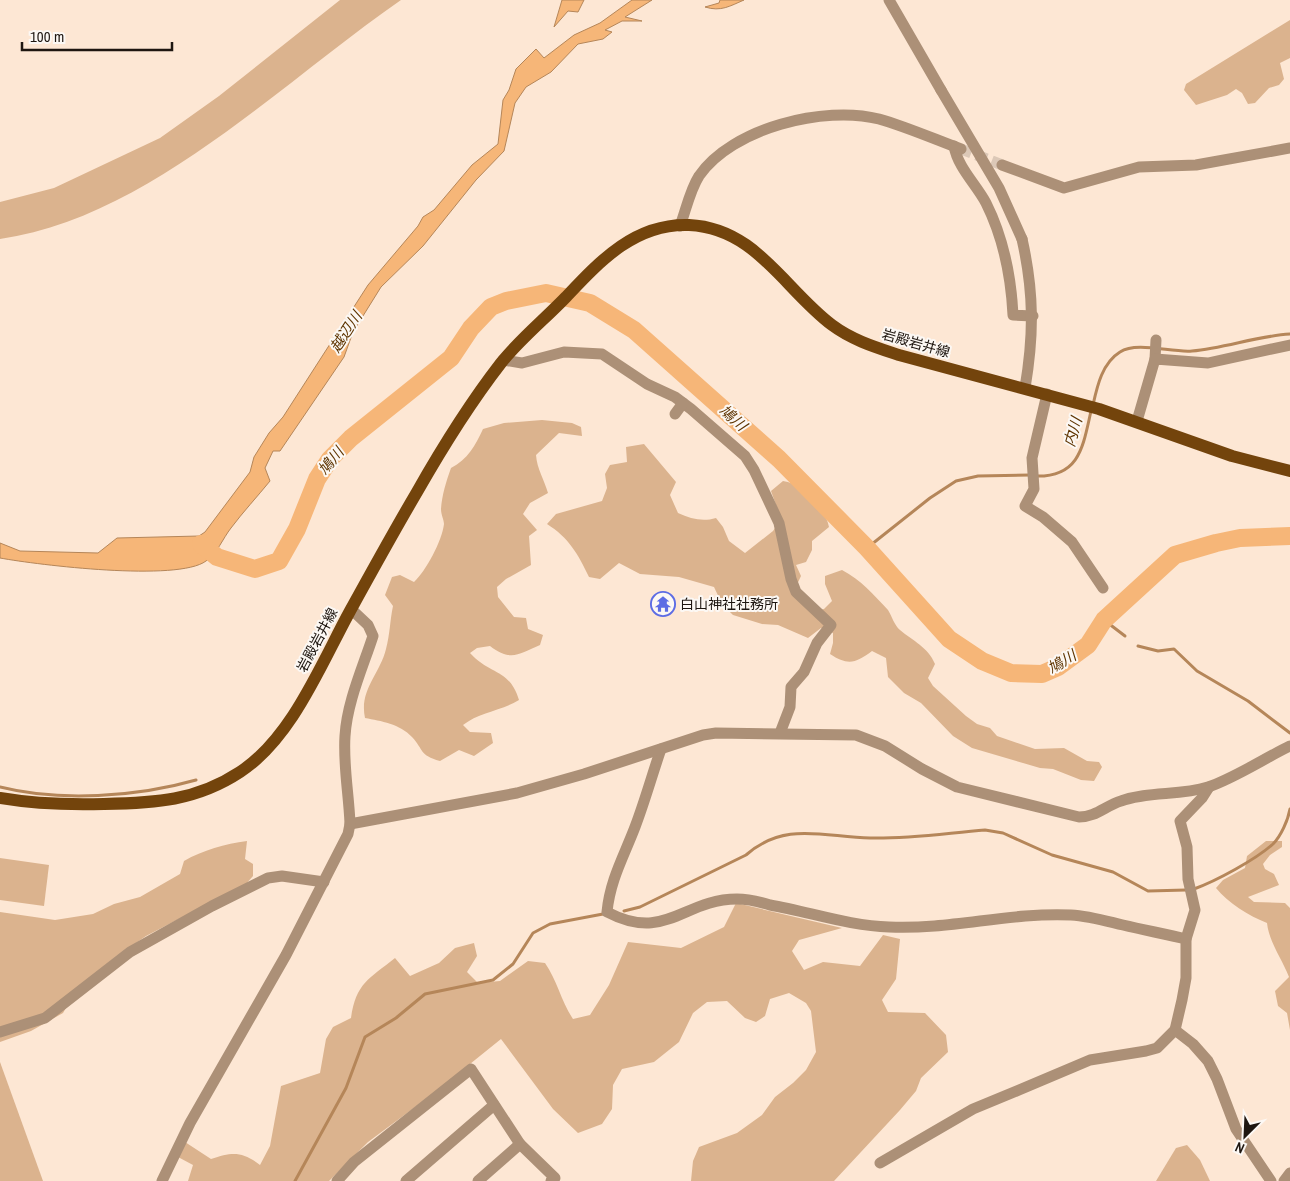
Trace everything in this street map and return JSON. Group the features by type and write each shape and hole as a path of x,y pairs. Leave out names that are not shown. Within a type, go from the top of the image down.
{"main road":[{"name":"岩殿岩井線","path":"0,798 62,805 147,803 173,800 208,790 254,761 279,734 305,695 418,490 503,360 552,312 602,258 624,243 652,230 680,226 703,227 740,240 760,254 813,310 851,337 899,355 1099,409 1232,456 1290,471"}],"street":[{"path":"889,0 999,188 1022,239 1030,274 1033,316 1025,388"},
{"path":"680,226 696,182 714,158 727,148 770,126 804,120 859,116 878,119 958,148 956,159 973,181 986,203 1001,239 1011,277 1014,315 1033,316"},
{"path":"1002,165 1064,188 1139,167 1196,165 1290,148"},
{"path":"1137,421 1155,359 1156,340"},
{"path":"1155,359 1208,363 1290,345"},
{"path":"503,360 522,363 564,352 602,354 647,384 675,397 744,456 754,470 779,523 787,564 796,592 831,625 818,643 804,672 791,686 790,708 780,733"},
{"path":"1047,394 1032,458 1034,489 1026,506 1043,517 1072,542 1104,588"},
{"path":"674,414 683,403"},
{"path":"162,1181 190,1123 286,955 348,834 350,824 345,763 345,734 356,688 373,636 368,625 351,609"},
{"path":"350,824 517,793 703,735 716,733 844,733 871,739 922,769 957,786 1079,817 1089,817 1120,801 1144,796 1178,793 1209,786 1290,746"},
{"path":"661,749 635,828 618,866 609,898 607,912 624,920 652,924 668,921 714,901 740,899 816,913 863,925 891,928 937,926 1033,916 1071,915 1097,918 1186,939"},
{"path":"880,1162 973,1109 1090,1060 1157,1048 1175,1030 1186,978 1186,939 1195,910 1188,879 1186,847 1180,821 1202,798 1209,786"},
{"path":"0,1032 22,1027 50,1015 130,952 212,906 268,878 282,876 324,882"},
{"path":"1175,1030 1208,1061 1236,1129 1271,1181"},
{"path":"337,1181 354,1162 471,1069 520,1144 555,1180"},
{"path":"406,1181 494,1105"},
{"path":"478,1181 520,1144"},
{"path":"1284,1181 1290,1173"}],"shaded area":[{"path":"340,0 401,0 211,143 160,176 108,205 55,226 0,239 0,202 54,188 160,138 219,96"},
{"path":"1290,20 1290,58 1280,63 1284,79 1279,85 1269,88 1255,103 1248,104 1242,93 1236,89 1227,95 1196,105 1184,90 1186,84"},
{"path":"542,420 572,423 581,427 582,436 559,433 536,455 548,493 530,503 523,514 537,530 529,536 531,565 506,579 497,587 498,597 514,617 526,618 528,629 543,635 540,645 515,655 504,654 490,646 477,648 470,653 485,666 505,677 515,690 519,700 476,717 463,725 470,732 491,733 493,743 474,756 459,750 440,761 433,759 428,757 412,737 402,729 377,720 365,718 364,708 367,690 383,658 388,638 393,606 385,595 392,577 400,575 414,582 428,563 443,531 444,524 441,511 444,488 451,468 470,452 483,429 504,423"},
{"path":"644,444 676,482 670,495 678,513 697,519 716,518 723,527 729,541 745,553 773,531 781,519 771,491 783,481 797,486 818,505 829,527 812,541 812,550 806,562 796,565 801,576 793,593 811,612 824,609 832,601 825,584 825,576 842,570 849,574 888,610 898,628 928,653 935,664 928,678 933,686 966,716 977,724 990,728 997,736 1035,749 1064,748 1087,761 1099,762 1102,767 1094,781 1081,780 1053,769 1040,768 972,748 953,736 921,703 904,693 888,677 886,658 872,651 852,661 836,658 830,654 833,633 821,628 808,638 778,625 762,624 733,615 722,604 714,587 679,577 640,574 619,563 600,579 589,577 572,547 555,529 547,524 556,514 602,501 607,488 605,474 610,465 627,462 626,447"},
{"path":"247,841 245,859 253,864 253,876 246,884 146,936 78,987 63,1013 31,1031 0,1042 0,912 55,920 93,914 114,904 140,897 180,874 184,861 191,857 214,848"},
{"path":"1266,841 1282,841 1282,847 1270,855 1263,864 1265,869 1274,874 1279,885 1248,897 1254,902 1285,903 1290,908 1290,1030 1287,1013 1278,1006 1275,991 1289,977 1273,944 1267,923 1239,908 1226,899 1216,888 1223,880 1245,868 1247,856"},
{"path":"0,858 49,865 44,906 0,900"},
{"path":"736,903 842,928 799,940 792,951 804,970 823,962 860,966 883,935 900,939 896,979 882,1000 888,1012 925,1013 946,1035 948,1052 921,1078 916,1091 900,1110 834,1181 691,1181 693,1161 699,1147 737,1133 762,1115 775,1097 806,1070 816,1052 811,1011 806,1003 789,993 770,999 765,1016 756,1022 745,1018 727,1001 707,1002 693,1013 679,1042 654,1062 622,1069 613,1085 612,1109 602,1124 578,1133 553,1109 501,1039 434,1093 368,1142 329,1181 188,1181 193,1165 178,1157 185,1142 211,1159 237,1154 248,1157 260,1165 270,1146 281,1086 320,1073 326,1039 333,1027 351,1018 353,1006 360,989 371,977 395,958 410,976 439,963 455,948 474,943 477,956 467,972 478,983 500,981 528,961 545,963 573,1019 590,1015 609,985 628,942 681,948 724,927"},
{"path":"0,1062 43,1181 0,1181"},
{"path":"1187,1145 1200,1160 1210,1181 1156,1181 1176,1148"}],"water":[{"path":"562,0 584,0 578,12 568,11 554,27"},
{"name":"越辺川","path":"632,0 652,0 625,17 642,21 622,21 605,30 612,32 603,39 578,44 551,72 526,87 515,103 504,151 476,180 423,246 381,287 353,332 344,357 280,451 273,451 265,468 270,481 228,532 210,558 191,567 139,571 74,568 0,558 0,543 20,551 98,553 117,538 199,536 205,532 250,472 254,457 269,433 283,417 368,285 418,226 423,217 434,210 472,165 498,144 503,100 509,90 516,69 536,49 544,58 574,35 600,23"},
{"path":"720,0 744,0 721,9 705,7 719,3"}],"waterway":[{"name":"鳩川","path":"201,544 217,557 255,569 279,561 297,529 317,479 330,459 351,438 451,358 471,328 491,307 506,301 546,293 590,303 634,330 779,459 867,548 949,639 982,661 1011,673 1042,674 1058,667 1088,645 1104,620 1175,555 1240,538 1290,536"},
{"name":"内川","path":"1093,405 1099,383 1109,362 1120,352 1127,349 1145,347 1192,351 1290,334"},
{"name":"内川","path":"1036,476 1051,475 1071,465 1082,447 1091,411"},
{"name":"内川","path":"867,548 930,498 956,481 978,476 1030,475"},
{"path":"1104,620 1125,636"},
{"path":"1138,646 1158,651 1174,649 1197,671 1248,701 1290,733"},
{"path":"0,787 47,795 98,796 149,790 196,780"},
{"path":"1194,889 1235,869 1256,857 1273,844 1284,828 1290,809"},
{"path":"624,911 640,907 746,855 761,844 790,834 805,833 884,838 985,830 1003,833 1052,855 1113,872 1148,891 1186,890"},
{"path":"295,1181 346,1088 365,1037 396,1018 425,994 493,980 513,964 533,933 550,924 603,914"}],"tunnel":[{"path":"961,149 1002,165"}],"place":[{"name":"白山神社社務所","path":"663,604"}]}
